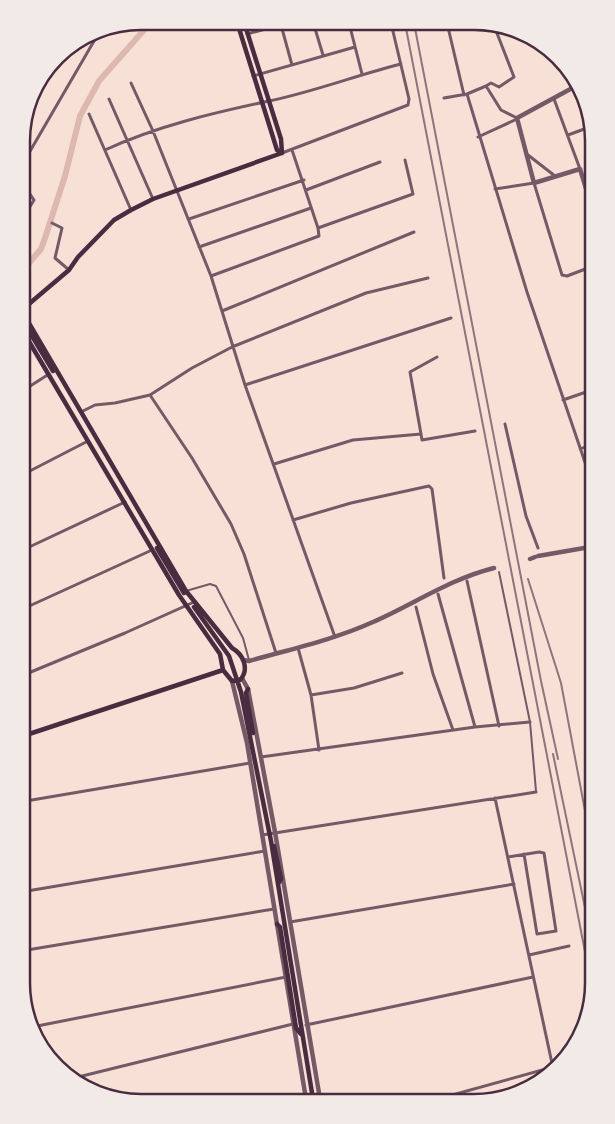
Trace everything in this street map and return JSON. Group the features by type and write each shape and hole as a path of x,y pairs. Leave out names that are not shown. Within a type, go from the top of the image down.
{"main road":[{"path":"239,30 277,150 282,153"},
{"path":"246,30 283,146 282,153"},
{"path":"30,305 69,270 78,257 114,220 153,199 282,153"},
{"path":"30,323 186,591 243,660 245,666 242,678 232,681 223,670 220,654 152,550 30,343"},
{"path":"30,333 176,582 229,656 241,692 268,827 312,1094"},
{"path":"220,654 232,648"},
{"path":"30,734 223,670"},
{"path":"248,690 246,693 250,718 281,879 278,886"},
{"path":"277,924 281,937 296,1028 302,1035"}],"street":[{"path":"247,34 262,30"},
{"path":"282,30 292,65"},
{"path":"316,30 323,55"},
{"path":"350,30 362,74"},
{"path":"282,153 408,106 393,30"},
{"path":"449,30 478,137 585,463"},
{"path":"444,98 465,94 486,86 491,82 499,87 514,77 496,32"},
{"path":"30,151 95,40"},
{"path":"253,76 354,47"},
{"path":"105,150 127,139 217,112 268,101 401,64"},
{"path":"131,82 178,190 210,276 245,385 335,637"},
{"path":"486,86 501,110 517,118 534,183 562,275 567,276 585,269"},
{"path":"478,137 572,88"},
{"path":"110,99 153,199"},
{"path":"554,99 585,185"},
{"path":"89,114 131,210"},
{"path":"568,135 584,129"},
{"path":"210,276 319,236 304,180 292,150"},
{"path":"527,154 555,176"},
{"path":"318,228 413,194 405,160"},
{"path":"306,190 380,162"},
{"path":"495,189 534,183 580,169"},
{"path":"188,219 304,180"},
{"path":"30,194 34,200 30,207"},
{"path":"199,247 311,208"},
{"path":"52,223 62,230 55,258 69,270"},
{"path":"222,311 414,232"},
{"path":"80,412 95,405 115,403 150,395 192,368 232,347 366,293 428,278"},
{"path":"245,385 451,318"},
{"path":"437,357 410,372 422,440 475,431"},
{"path":"30,386 49,374"},
{"path":"563,400 585,392"},
{"path":"150,395 192,458 231,524 244,554 276,653"},
{"path":"505,424 526,516 538,548"},
{"path":"274,464 353,440 421,434"},
{"path":"30,471 88,441"},
{"path":"580,449 585,447"},
{"path":"293,520 351,503 429,486 432,488 444,578"},
{"path":"30,547 125,502"},
{"path":"534,557 585,549"},
{"path":"30,606 152,550"},
{"path":"243,660 249,661 335,637 373,622 459,578 494,568"},
{"path":"467,581 499,726"},
{"path":"438,594 475,727"},
{"path":"30,672 194,602"},
{"path":"416,607 433,674 453,731"},
{"path":"298,648 310,695 319,750"},
{"path":"310,695 354,688 402,673"},
{"path":"242,678 248,690 275,832 319,1094"},
{"path":"232,681 236,688 250,763 305,1094"},
{"path":"260,757 475,727 530,722"},
{"path":"30,800 250,763"},
{"path":"262,834 536,792"},
{"path":"495,798 552,1061"},
{"path":"30,890 265,851"},
{"path":"508,857 524,854 541,852 544,854 556,931 537,934 524,854"},
{"path":"290,922 514,884"},
{"path":"30,950 274,909"},
{"path":"528,955 569,946"},
{"path":"39,1026 286,977"},
{"path":"306,1025 533,977"},
{"path":"81,1076 293,1024"},
{"path":"456,1094 543,1070"}],"lane":[{"path":"499,572 530,722 536,792"},
{"path":"186,591 210,584 216,586 243,638 249,661"}],"waterway":[{"path":"30,262 41,249 65,176 80,116 99,81 144,30"}],"railway":[{"path":"406,30 585,952"},
{"path":"415,30 541,681 558,759"},
{"path":"528,579 561,683 585,811"},
{"path":"553,754 585,908"}]}
